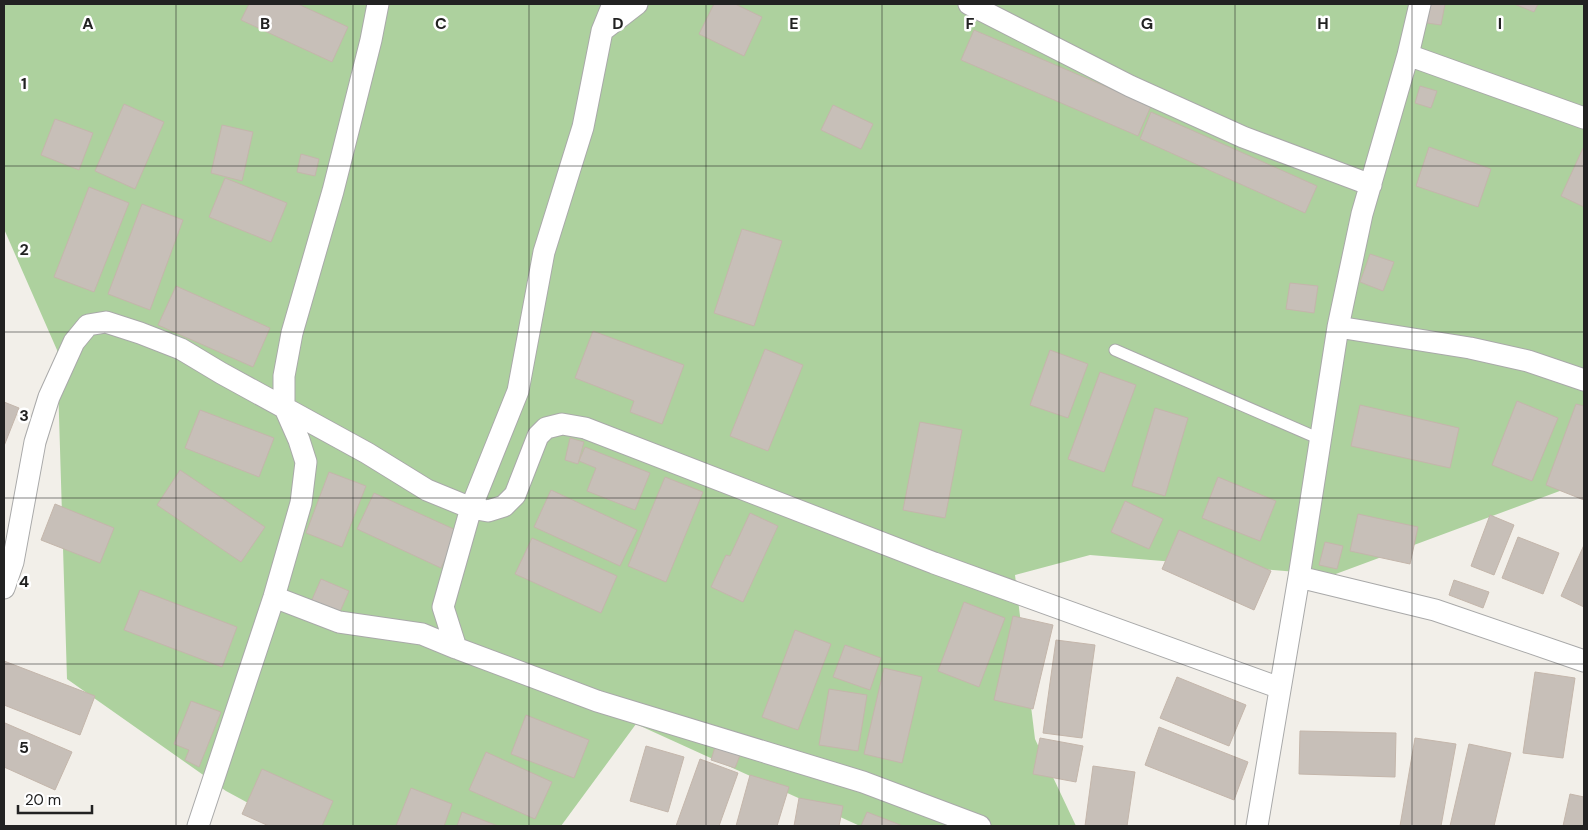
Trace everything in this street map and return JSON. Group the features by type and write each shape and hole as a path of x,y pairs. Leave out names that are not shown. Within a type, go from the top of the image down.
{"street":[{"path":"198,826 274,597 301,503 306,462 284,406 284,376 292,333 333,191 371,40 378,4"},
{"path":"456,648 443,607 471,508 518,391 544,252 583,127 602,31 613,4"},
{"path":"602,31 637,4"},
{"path":"969,4 1130,86 1243,137 1370,185"},
{"path":"1257,826 1299,577 1338,327 1362,214 1408,55 1420,4"},
{"path":"1408,55 1584,118"},
{"path":"4,588 14,562 35,442 49,396 74,342 88,325 106,322 140,332 181,349 367,453 427,490 471,508 488,511 504,506 515,495 538,436 546,428 562,424 585,428 934,563 1280,688"},
{"path":"1338,327 1470,348 1528,361 1584,380"},
{"path":"1299,577 1435,610 1584,661"},
{"path":"274,597 339,622 422,634 597,701 864,782 980,826"}],"lane":[{"path":"1115,350 1320,439"}],"green space":[{"path":"4,4 1584,4 1584,482 1333,575 1090,555 1015,575 1035,739 1076,826 860,826 636,724 561,826 291,826 226,791 67,679 57,350 4,229"}],"building":[{"path":"249,4 298,4 348,27 332,62 241,20"},
{"path":"714,4 735,4 762,17 744,56 699,34"},
{"path":"1430,4 1445,4 1441,25 1427,23"},
{"path":"1514,4 1538,4 1534,12"},
{"path":"974,30 1151,106 1138,136 961,60"},
{"path":"1420,86 1437,91 1431,108 1415,103"},
{"path":"124,104 164,122 135,189 95,171"},
{"path":"833,105 873,124 861,149 821,130"},
{"path":"1151,112 1317,186 1305,213 1140,139"},
{"path":"55,119 93,133 79,170 41,155"},
{"path":"222,125 253,132 242,181 211,173"},
{"path":"1429,147 1491,169 1478,207 1416,186"},
{"path":"1584,148 1584,207 1561,196"},
{"path":"301,154 319,159 315,176 297,172"},
{"path":"225,178 287,203 271,242 209,217"},
{"path":"89,187 129,203 94,292 54,277"},
{"path":"142,204 183,220 150,310 108,294"},
{"path":"742,229 782,241 754,326 714,313"},
{"path":"1370,254 1394,262 1383,291 1360,282"},
{"path":"1290,283 1318,286 1314,313 1286,309"},
{"path":"176,286 270,328 253,367 158,325"},
{"path":"593,331 684,365 662,424 630,412 634,401 575,378"},
{"path":"765,349 803,365 768,451 730,436"},
{"path":"1050,350 1088,364 1068,418 1030,405"},
{"path":"1100,372 1136,385 1104,472 1068,459"},
{"path":"1517,401 1558,418 1532,481 1492,465"},
{"path":"4,402 19,408 4,446"},
{"path":"1576,404 1584,406 1584,500 1546,485"},
{"path":"1360,405 1459,428 1450,468 1351,446"},
{"path":"1155,408 1188,418 1165,496 1132,486"},
{"path":"200,410 274,438 259,477 185,448"},
{"path":"920,422 962,430 945,518 903,510"},
{"path":"570,438 584,442 578,464 565,460"},
{"path":"585,447 650,473 635,510 587,491 596,468 579,461"},
{"path":"180,470 265,527 241,562 157,505"},
{"path":"329,472 366,486 342,547 306,533"},
{"path":"665,477 703,492 666,582 628,566"},
{"path":"1218,477 1276,501 1260,541 1202,518"},
{"path":"551,490 637,530 620,566 534,527"},
{"path":"374,493 458,531 441,568 357,529"},
{"path":"1125,501 1163,519 1149,549 1111,532"},
{"path":"55,504 114,528 100,563 41,540"},
{"path":"750,513 778,526 743,602 711,587 726,555 730,556"},
{"path":"1358,514 1418,527 1410,564 1350,551"},
{"path":"1490,515 1514,525 1494,575 1471,566"},
{"path":"1179,530 1271,571 1254,610 1162,569"},
{"path":"1518,537 1559,553 1543,594 1502,578"},
{"path":"532,538 617,576 601,613 515,574"},
{"path":"1325,542 1343,546 1337,569 1319,565"},
{"path":"1584,545 1584,607 1561,596"},
{"path":"321,579 349,591 339,614 311,602"},
{"path":"1454,580 1489,592 1483,608 1449,595"},
{"path":"140,590 237,627 222,667 124,630"},
{"path":"964,602 1005,618 979,687 938,671"},
{"path":"1013,616 1053,625 1033,709 994,700"},
{"path":"795,630 831,644 798,730 762,717"},
{"path":"1056,640 1095,645 1082,738 1043,733"},
{"path":"845,645 881,658 870,690 833,677"},
{"path":"4,661 95,696 80,735 4,705"},
{"path":"884,668 922,677 902,763 864,754"},
{"path":"1535,672 1575,678 1563,758 1523,753"},
{"path":"1177,677 1246,705 1229,746 1160,718"},
{"path":"829,689 867,695 858,751 819,745"},
{"path":"191,701 221,712 199,767 185,760 189,750 174,744"},
{"path":"526,715 589,740 574,778 511,754"},
{"path":"5,723 72,752 55,790 4,767"},
{"path":"1159,727 1248,762 1234,800 1145,765"},
{"path":"1300,731 1396,733 1395,777 1299,774"},
{"path":"1040,738 1083,746 1076,782 1033,774"},
{"path":"1415,738 1456,744 1441,826 1400,826"},
{"path":"1469,744 1511,753 1494,826 1450,826"},
{"path":"646,746 684,757 668,812 630,801"},
{"path":"715,747 740,755 735,768 711,760"},
{"path":"486,752 552,782 535,819 469,790"},
{"path":"700,759 738,773 719,826 676,826"},
{"path":"1093,766 1135,772 1127,826 1085,826"},
{"path":"262,769 333,801 322,826 269,826 242,814"},
{"path":"750,775 789,787 777,826 736,826"},
{"path":"411,788 452,804 444,826 396,826"},
{"path":"1570,794 1584,797 1584,826 1563,826"},
{"path":"799,798 843,806 839,826 794,826"},
{"path":"462,812 498,826 457,826"},
{"path":"867,812 903,826 861,826"}]}
